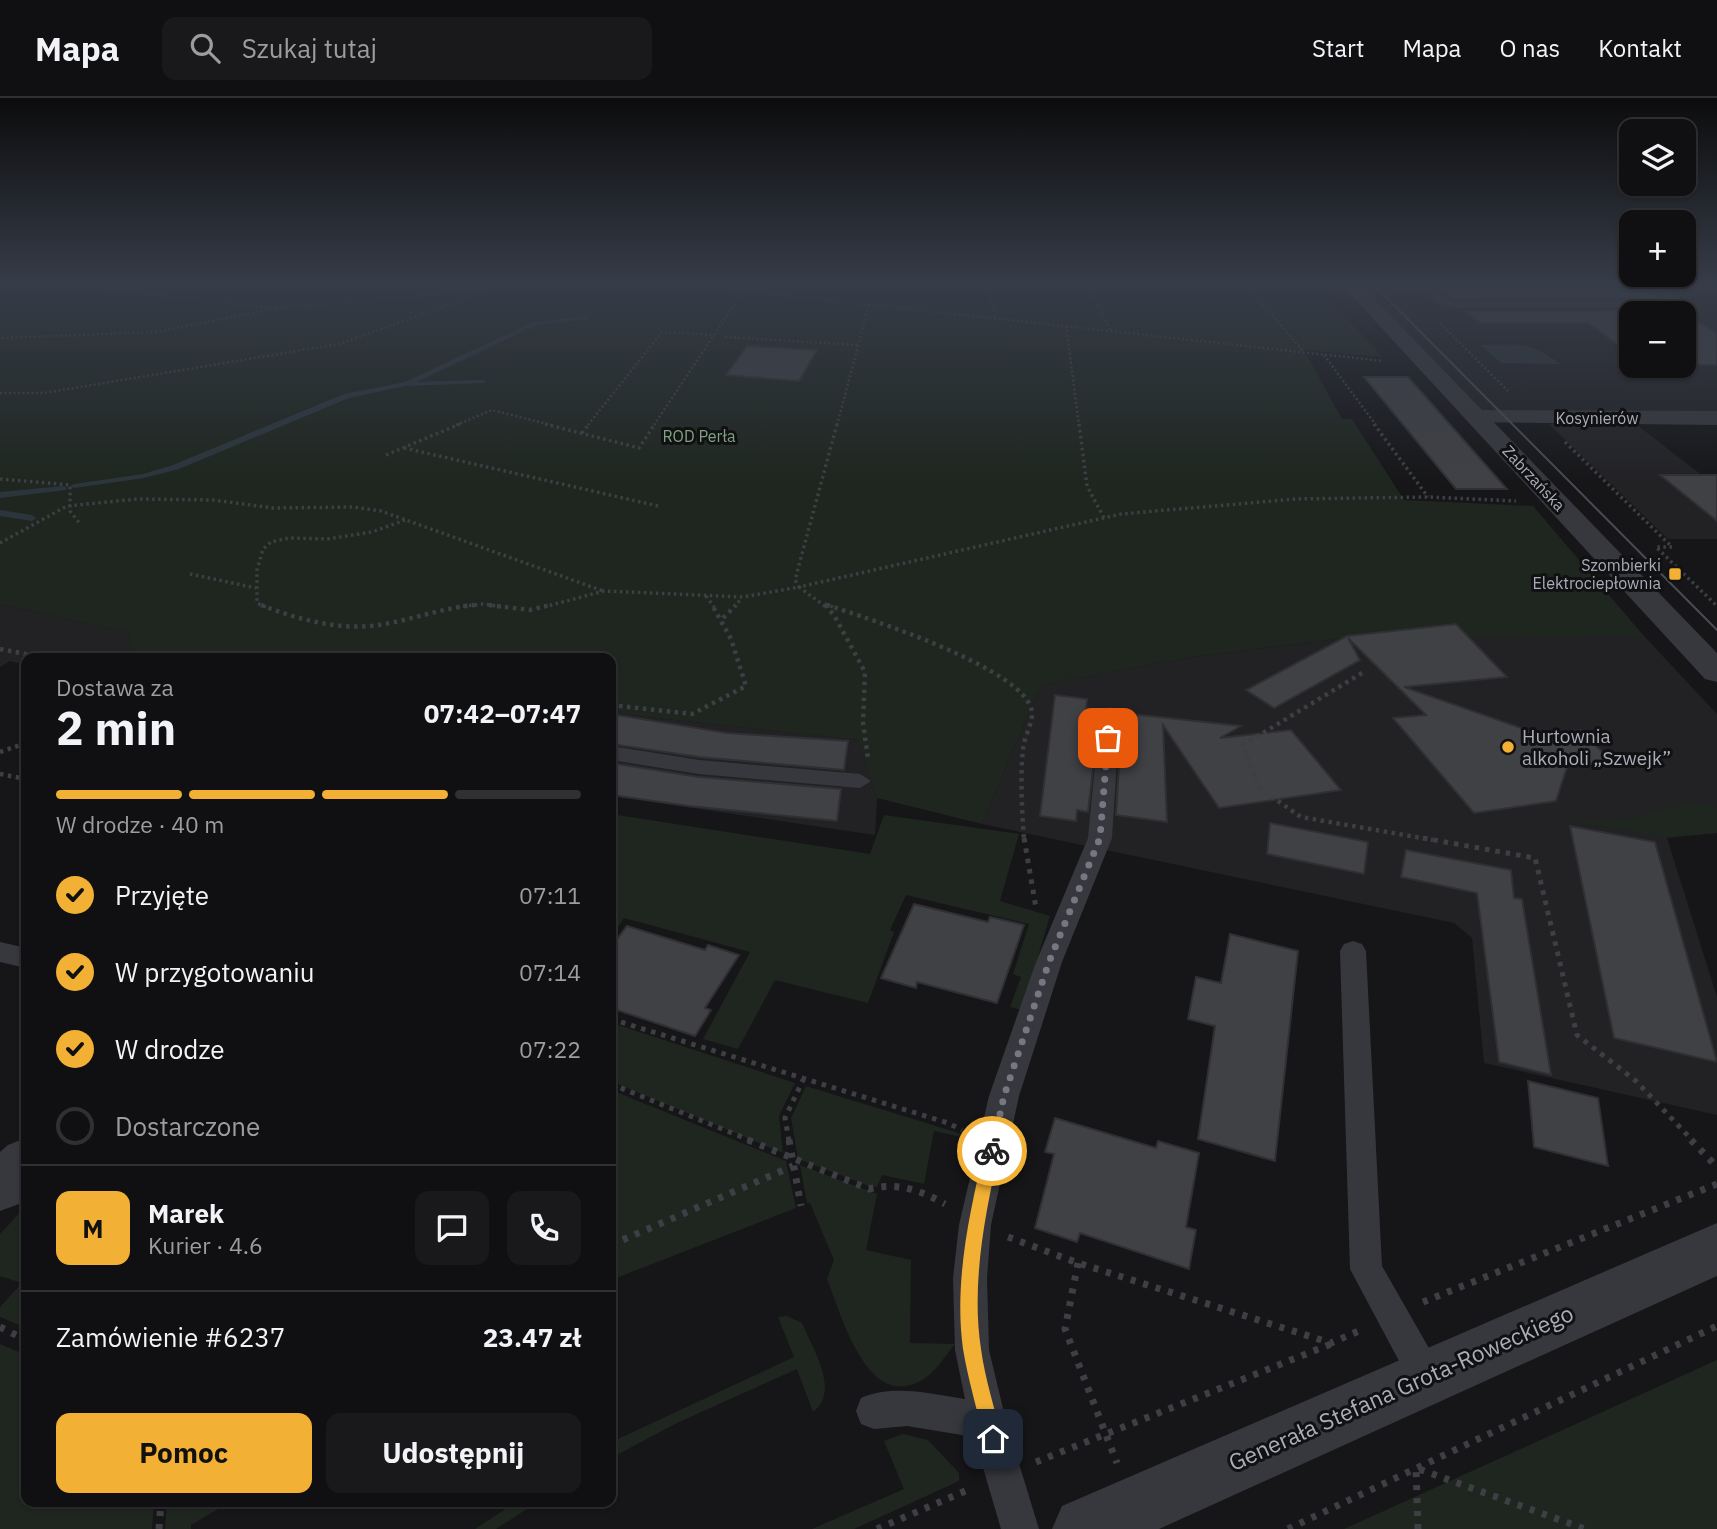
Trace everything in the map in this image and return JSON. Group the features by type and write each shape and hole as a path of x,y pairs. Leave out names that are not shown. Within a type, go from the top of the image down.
{"street":[{"name":"Zabrzańska","path":"1413,351 1717,672"},
{"name":"Kosynierów","path":"1477,417 1717,418"},
{"path":"0,1187 21,1166"},
{"name":"Generała Stefana Grota-Roweckiego","path":"1111,1518 1427,1378 1599,1298 1717,1249"}],"lane":[{"path":"1020,1529 988,1421 972,1350 970,1320 975,1225 1004,1096 1049,962 1100,838 1110,713"},
{"path":"616,754 699,767 860,781"},
{"path":"1353,951 1366,1269 1427,1378"},
{"path":"0,952 21,957"},
{"path":"874,1411 907,1408 988,1421"}],"path":[{"path":"0,393 44,393 298,351"},
{"path":"582,433 647,351"},
{"path":"386,454 492,411 639,448 704,351"},
{"path":"856,351 795,580 799,587 824,604 834,615 865,673 863,723 868,758 860,781"},
{"path":"1069,351 1087,486 1104,519"},
{"path":"1285,351 1426,364"},
{"path":"1466,351 1512,394"},
{"path":"1323,355 1428,497"},
{"path":"1564,442 1672,547 1656,547 1717,606"},
{"path":"404,447 658,506"},
{"path":"0,479 70,486 66,506 73,519 80,524"},
{"path":"0,543 66,506 137,499 213,500 273,508 353,507 381,511 604,591 743,597 1104,519 1296,499 1428,497 1557,502"},
{"path":"405,520 372,532 327,539 289,538 271,542 263,549 257,570 257,603 294,618 342,625 377,625 483,604 530,610 604,591"},
{"path":"190,575 256,588"},
{"path":"616,706 692,714 746,686 736,647 723,618 706,596"},
{"path":"723,618 743,597"},
{"path":"824,604 875,620 992,668 1026,696 1032,713 1022,762 1024,838 1036,912 1049,962"},
{"path":"0,649 21,653"},
{"path":"1362,673 1242,745 1258,787 1301,817 1535,858 1577,1035 1636,1081 1717,1167"},
{"path":"0,752 21,745"},
{"path":"0,774 21,778"},
{"path":"616,1021 948,1123 967,1134"},
{"path":"802,1206 785,1118 803,1080"},
{"path":"616,1086 792,1162 869,1189 876,1190 886,1185 922,1191 975,1225 1077,1263 1331,1343"},
{"path":"616,1243 792,1162"},
{"path":"877,1529 1717,1184"},
{"path":"1077,1263 1065,1329 1105,1434 1111,1518"},
{"path":"1288,1529 1717,1326"},
{"path":"0,1327 21,1338"},
{"path":"1416,1468 1418,1529"},
{"path":"1416,1468 1585,1529"},
{"path":"159,1529 161,1507"}],"shaded area":[{"path":"1414,351 1619,351 1619,378 1696,378 1696,351 1717,351 1717,418 1477,417"},
{"path":"1487,351 1540,351 1560,364 1501,363"},
{"path":"1549,424 1637,425 1717,487 1717,539 1668,539"},
{"path":"0,604 131,633 129,653 21,653 21,664 10,661 0,667"},
{"path":"1630,621 1717,714 1717,833 1667,838 1717,997 1717,1115 1484,1063 1472,938 1454,923 982,824 1037,694 1045,684 1192,657 1456,624"},
{"path":"616,714 858,740 877,798 875,835 616,797"}],"green space":[{"name":"ROD Perła","path":"0,351 1304,351 1342,419 1352,419 1404,500 1533,506 1644,636 1469,637 1456,624 1192,657 1046,684 1037,694 982,824 877,798 858,740 616,714 616,653 129,653 130,633 0,604"},
{"path":"1313,351 1377,351 1383,357"},
{"path":"1691,802 1717,806 1717,833 1667,837 1567,821 1634,818"},
{"path":"616,815 870,854 884,815 1019,834 1000,901 1050,916 1022,1010 1010,1007 1021,977 1013,974 1029,924 906,895 890,930 894,932 868,1003 775,980 738,1049 703,1039 750,952 624,918 616,930"},
{"path":"616,1024 795,1083 779,1116 783,1153 616,1083"},
{"path":"806,1086 962,1134 961,1137 934,1131 924,1184 882,1175 877,1187 869,1186 798,1159 791,1118"},
{"path":"616,1092 786,1161 796,1208 616,1278"},
{"path":"800,1165 877,1194 866,1250 911,1260 910,1343 955,1344 936,1368 922,1380 903,1387 886,1383 871,1372 859,1355 827,1279 834,1260 810,1203 807,1203"},
{"path":"21,1211 21,1283 0,1276 0,1234"},
{"path":"21,1284 21,1326 0,1317 0,1307"},
{"path":"787,1316 802,1323 822,1369 824,1393 821,1403 813,1412 797,1369 677,1423 616,1455 616,1441 620,1438 794,1357 778,1317"},
{"path":"0,1344 21,1353 21,1507 154,1507 152,1529 0,1529"},
{"path":"1717,1360 1717,1529 1344,1529"},
{"path":"903,1434 928,1440 959,1473 959,1481 854,1529 812,1529 904,1489 884,1441"},
{"path":"167,1507 222,1507 191,1525 191,1529 165,1529"},
{"path":"508,1507 530,1507 496,1529 475,1529"}],"building":[{"path":"744,351 817,351 799,381 726,375"},
{"path":"1696,351 1717,351 1717,365 1696,365"},
{"path":"1364,377 1408,377 1507,489 1456,489"},
{"path":"1660,475 1717,475 1717,521"},
{"path":"1456,624 1507,677 1404,687 1538,734 1581,730 1611,761 1567,767 1556,801 1474,813 1393,718 1426,715 1348,638 1360,660 1274,708 1246,690 1347,636"},
{"path":"1055,695 1087,699 1086,708 1100,710 1088,812 1077,810 1076,821 1040,816"},
{"path":"1122,713 1241,726 1220,738 1291,730 1341,790 1219,808 1163,725 1167,822 1116,815"},
{"path":"616,715 727,733 848,741 844,770 699,757 616,745"},
{"path":"616,764 699,777 841,789 837,821 616,796"},
{"path":"1270,823 1368,842 1364,874 1267,854"},
{"path":"1570,826 1655,842 1717,1062 1614,1038"},
{"path":"1406,850 1511,870 1514,898 1522,899 1551,1075 1499,1062 1477,893 1401,877"},
{"path":"914,904 988,922 990,917 1024,925 997,1003 917,982 916,988 881,978"},
{"path":"627,926 705,950 708,945 739,955 705,1008 711,1010 695,1036 616,1010 616,940"},
{"path":"1230,934 1298,951 1275,1161 1198,1139 1215,1026 1188,1019 1196,977 1221,983"},
{"path":"1528,1081 1598,1098 1608,1166 1534,1147"},
{"path":"1055,1118 1156,1148 1158,1141 1199,1153 1186,1227 1196,1230 1189,1269 1080,1233 1077,1242 1035,1228 1054,1154 1045,1152"}],"waterway":[{"path":"408,383 476,351"},
{"path":"74,486 144,476 176,467 347,396 406,384 483,382"},
{"path":"0,495 63,488"},
{"path":"0,513 32,518"}],"tram line":[{"path":"1439,351 1717,630"}],"way so far":[{"path":"992,1151 1004,1096 1022,1049 1049,962 1100,838 1108,738"}],"place":[{"name":"Szombierki Elektrociepłownia","path":"1675,574"},
{"name":"Hurtownia alkoholi „Szwejk”","path":"1508,747"}],"route":[{"path":"992,1151 975,1225 970,1278 970,1320 972,1350 993,1439"}]}
